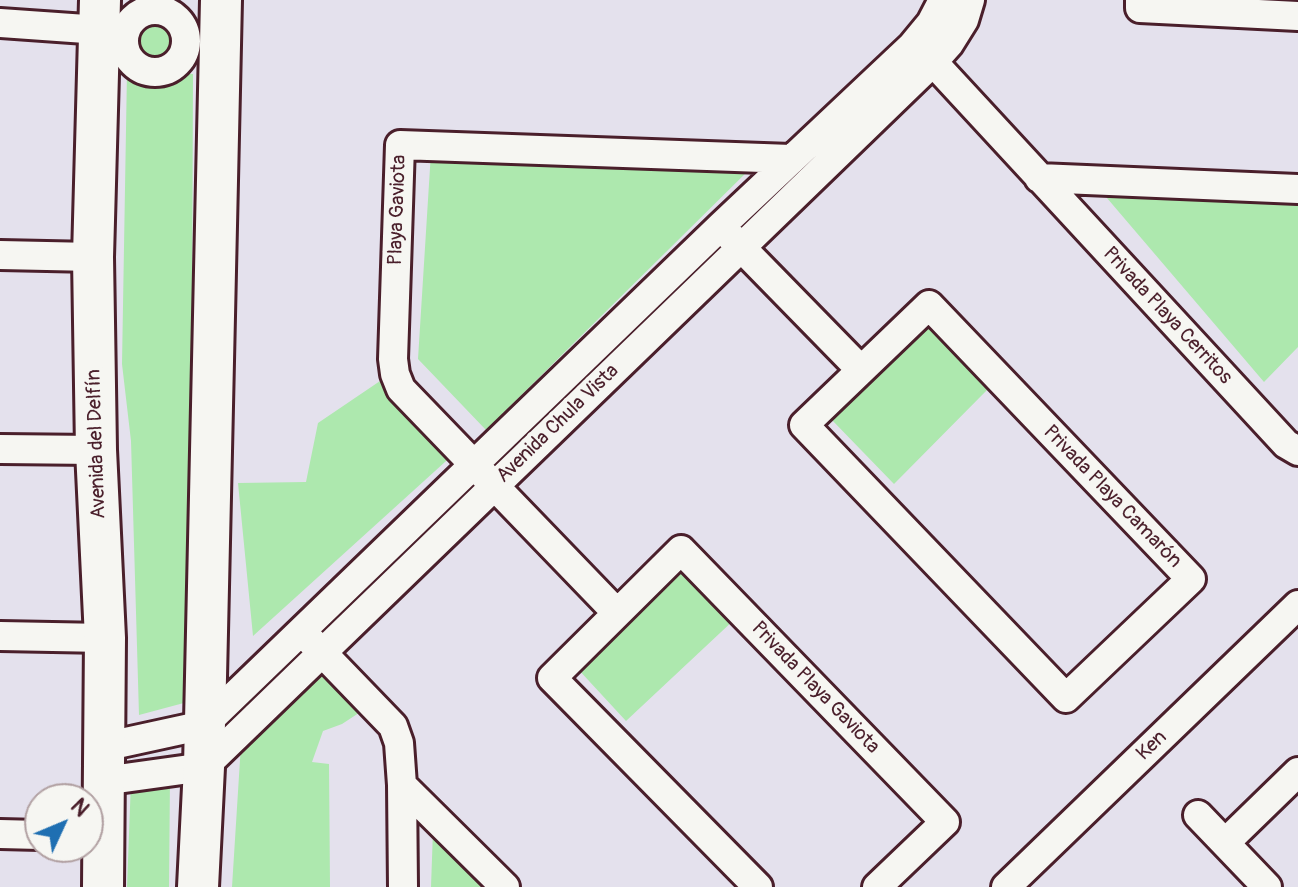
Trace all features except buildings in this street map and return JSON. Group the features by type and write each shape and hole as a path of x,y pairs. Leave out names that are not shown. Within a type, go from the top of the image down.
{"street":[{"path":"198,887 204,767 203,40 221,0"},
{"name":"Avenida Chula Vista","path":"204,767 494,484 742,249 922,54 931,23 943,0"},
{"name":"Avenida Chula Vista","path":"204,725 791,159 922,54 956,32 970,0"},
{"path":"1140,0 1140,8 1298,16"},
{"path":"0,23 108,22 134,18 151,10 170,14 203,40"},
{"path":"108,22 135,64 154,72 165,70 203,40"},
{"name":"Avenida del Delfín","path":"101,783 105,638 96,450 93,257 108,22"},
{"name":"Privada Playa Cerritos","path":"922,54 1286,444 1298,451"},
{"name":"Playa Gaviota","path":"494,484 401,389 395,374 400,145 791,159"},
{"path":"1039,178 1298,189"},
{"path":"721,226 861,370"},
{"path":"0,255 93,257"},
{"name":"Privada Playa Camarón","path":"929,305 1191,579 1066,698 804,425 861,370 929,305"},
{"path":"0,449 96,450"},
{"path":"494,484 617,613"},
{"name":"Privada Playa Gaviota","path":"758,887 552,678 681,550 945,822 877,887"},
{"name":"Ken","path":"1006,887 1298,605"},
{"path":"301,631 393,726 399,743 402,785 403,887"},
{"path":"0,636 105,638"},
{"path":"103,764 204,725"},
{"path":"103,764 204,767"},
{"path":"1225,843 1298,772"},
{"path":"402,785 505,887"},
{"path":"1198,815 1267,887"},
{"path":"0,834 24,835"},
{"name":"Avenida del Delfín","path":"99,863 103,887"}],"green space":[{"path":"155,23 168,28 173,41 168,54 155,59 142,54 137,41 142,28"},
{"path":"127,71 193,74 192,334 206,431 195,700 139,715 131,441 122,364"},
{"path":"431,152 756,163 486,430 418,359"},
{"path":"1101,191 1298,195 1298,347 1264,382"},
{"path":"928,319 989,388 894,484 830,418"},
{"path":"383,379 456,452 253,636 238,483 306,482 318,423"},
{"path":"689,565 736,618 626,721 577,668"},
{"path":"318,668 368,707 342,724 323,731 312,762 329,764 330,887 232,887 241,744"},
{"path":"170,778 169,887 127,887 131,781"},
{"path":"433,830 490,887 431,887"}]}
